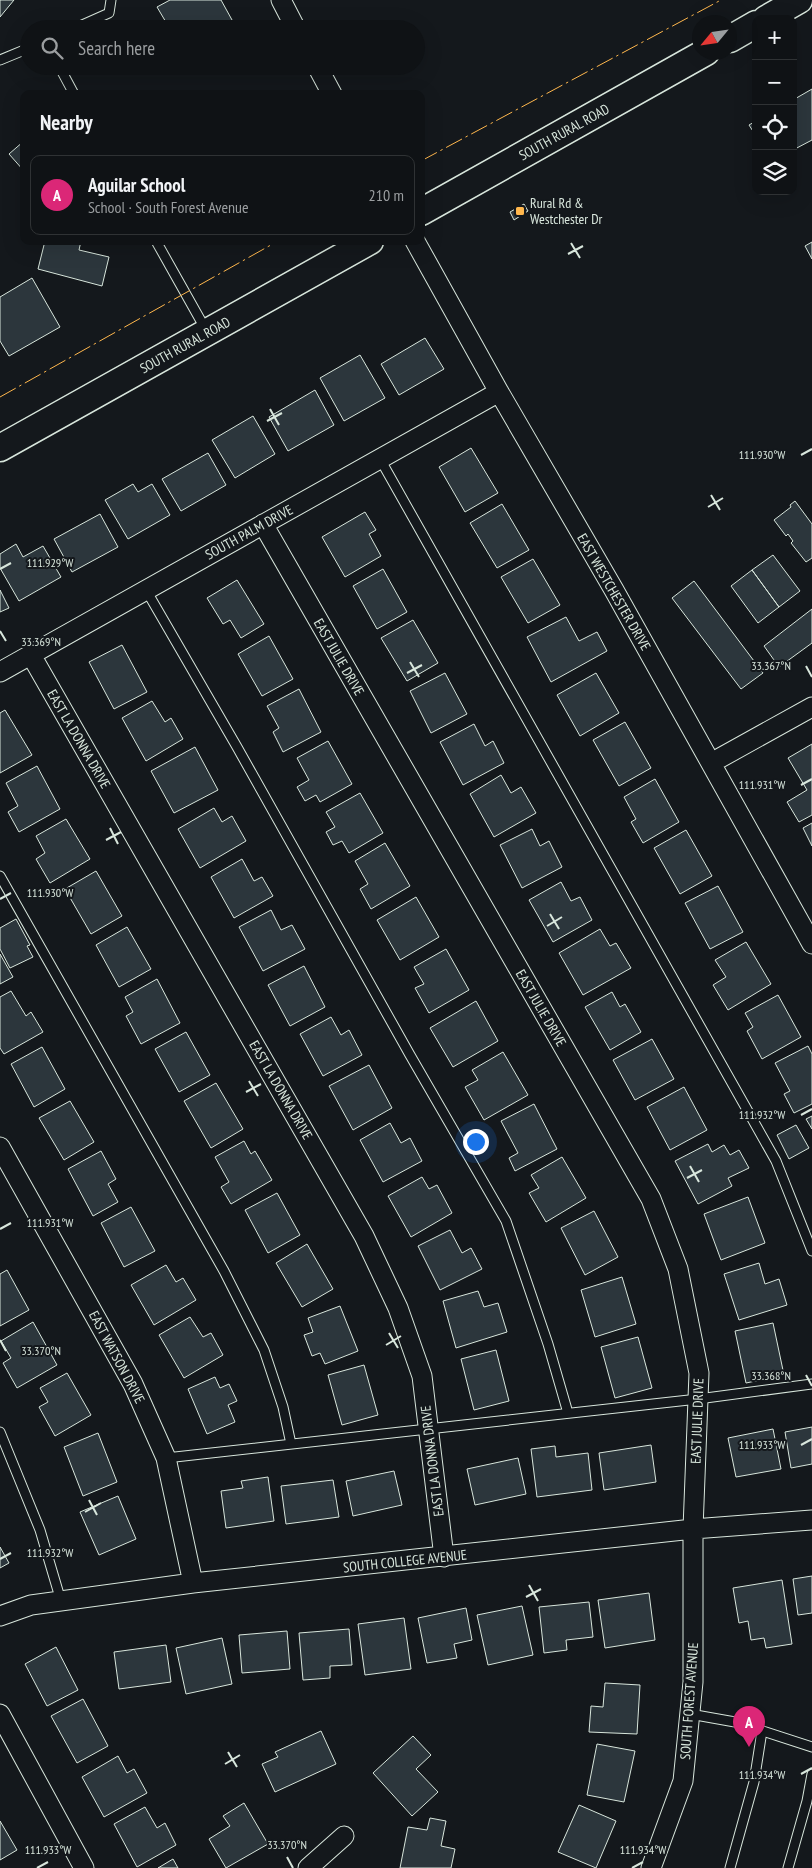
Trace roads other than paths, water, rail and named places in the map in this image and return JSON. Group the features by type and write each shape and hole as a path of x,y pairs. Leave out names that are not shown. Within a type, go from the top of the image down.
{"main road":[{"path":"773,15 799,0"},
{"path":"737,35 752,26"},
{"name":"SOUTH RURAL ROAD","path":"425,210 692,60"},
{"name":"SOUTH RURAL ROAD","path":"0,448 363,245"}],"street":[{"path":"280,0 291,20"},
{"path":"322,75 330,90"},
{"name":"EAST WESTCHESTER DRIVE","path":"417,245 499,392 614,590 812,944"},
{"name":"SOUTH PALM DRIVE","path":"0,672 499,392"},
{"name":"EAST JULIE DRIVE","path":"263,524 651,1199 678,1268 699,1373 693,1529"},
{"name":"EAST LA DONNA DRIVE","path":"31,655 364,1236 398,1308 422,1376 444,1557"},
{"path":"711,763 812,707"},
{"name":"EAST WATSON DRIVE","path":"0,1147 133,1384 166,1458 193,1583"},
{"name":"SOUTH COLLEGE AVENUE","path":"0,1616 30,1605 193,1583 693,1529 812,1520"},
{"name":"SOUTH FOREST AVENUE","path":"651,1868 683,1781 693,1682 693,1529"},
{"path":"0,1714 84,1868"},
{"path":"308,1868 344,1836"}],"lane":[{"path":"94,20 109,13 111,0"},
{"path":"0,60 20,52"},
{"path":"63,75 72,90"},
{"path":"158,245 208,332"},
{"path":"380,459 776,1160 812,1251"},
{"path":"146,590 506,1221 548,1344 568,1413"},
{"path":"0,876 228,1280 264,1350 283,1407 291,1444"},
{"path":"166,1458 698,1399 812,1384"},
{"path":"0,1432 40,1530 60,1601"},
{"path":"690,1714 734,1722 812,1747"},
{"path":"730,1868 754,1782 762,1731"},
{"path":"788,1868 807,1801 812,1774"}],"place":[{"name":"Rural Rd & Westchester Dr","path":"520,211"},
{"name":"Aguilar School","path":"749,1747"}]}
